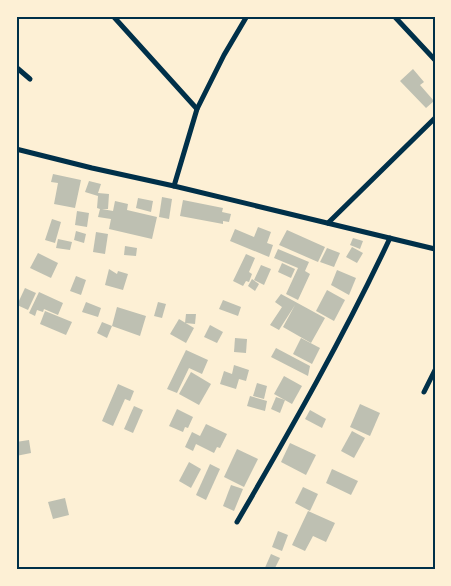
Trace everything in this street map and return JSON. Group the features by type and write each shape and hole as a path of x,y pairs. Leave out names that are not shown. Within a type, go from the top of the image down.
{"street":[{"path":"113,16 198,109"},
{"path":"174,186 198,109 224,55 246,16"},
{"path":"394,16 435,60"},
{"path":"16,67 30,80"},
{"path":"328,223 435,118"},
{"path":"16,148 92,168 435,249"},
{"path":"236,522 324,369 366,289 390,238"},
{"path":"424,392 435,370"}],"building":[{"path":"413,69 424,82 420,85 434,101 426,108 400,81"},
{"path":"53,174 81,180 75,208 54,204 58,183 51,182"},
{"path":"89,181 101,184 98,193 109,194 108,209 102,209 113,211 115,201 128,204 127,210 157,217 152,239 109,229 111,219 98,217 100,209 97,208 98,196 85,192"},
{"path":"162,197 172,199 169,219 159,217"},
{"path":"138,198 153,201 151,212 136,208"},
{"path":"183,200 223,208 222,212 231,214 229,222 223,221 223,224 180,216"},
{"path":"77,211 89,213 87,227 75,225"},
{"path":"52,219 61,222 55,243 45,240"},
{"path":"258,227 271,232 267,243 273,245 269,257 230,241 235,229 254,237"},
{"path":"287,230 325,247 318,262 279,245"},
{"path":"76,231 86,234 84,243 74,240"},
{"path":"96,232 108,234 105,254 93,252"},
{"path":"353,238 363,241 360,249 350,245"},
{"path":"58,239 72,242 70,250 56,248"},
{"path":"125,246 137,248 136,256 124,255"},
{"path":"352,247 363,253 357,263 346,257"},
{"path":"327,248 340,253 334,267 320,262"},
{"path":"278,249 309,262 305,271 310,274 298,300 286,294 298,268 274,258"},
{"path":"38,253 58,263 51,278 30,268"},
{"path":"246,254 255,258 249,272 252,274 249,282 246,281 243,286 233,281"},
{"path":"282,263 295,269 291,278 278,272"},
{"path":"261,265 271,269 264,285 254,280"},
{"path":"109,269 117,274 118,271 128,274 123,290 105,285"},
{"path":"337,270 356,278 349,295 331,285"},
{"path":"76,276 86,280 81,295 70,291"},
{"path":"252,279 259,284 255,291 248,286"},
{"path":"25,288 36,293 28,310 17,305"},
{"path":"327,290 345,300 334,321 316,311"},
{"path":"39,292 63,303 58,315 44,309 43,312 37,310 35,316 29,313"},
{"path":"281,294 325,318 311,343 283,327 295,305 279,330 270,325 282,307 275,302"},
{"path":"223,300 241,307 238,316 219,309"},
{"path":"86,302 101,308 98,317 82,312"},
{"path":"158,302 166,304 162,318 154,316"},
{"path":"117,307 146,316 140,336 112,326"},
{"path":"45,311 72,322 66,335 40,324"},
{"path":"186,314 196,314 195,324 185,323"},
{"path":"179,319 194,328 186,343 170,334"},
{"path":"102,322 112,326 107,338 97,333"},
{"path":"210,325 223,332 217,343 204,337"},
{"path":"235,338 247,339 246,353 234,352"},
{"path":"301,338 320,348 312,364 293,354"},
{"path":"276,348 310,366 308,376 271,357"},
{"path":"186,350 208,360 202,374 189,368 177,393 167,389"},
{"path":"234,365 249,370 246,381 239,379 236,389 220,384 224,371 232,374"},
{"path":"191,372 211,384 199,405 179,394"},
{"path":"284,376 302,386 292,404 274,394"},
{"path":"257,383 267,386 264,399 253,396"},
{"path":"118,384 134,391 130,401 125,399 113,426 102,421"},
{"path":"250,396 267,401 265,411 247,406"},
{"path":"276,397 285,400 280,413 271,409"},
{"path":"360,404 380,413 370,436 350,427"},
{"path":"134,406 143,410 133,433 124,429"},
{"path":"177,409 193,417 188,428 185,427 183,432 169,426"},
{"path":"310,410 326,419 322,428 305,419"},
{"path":"206,424 227,434 220,448 217,447 214,453 196,444 193,451 185,447 192,432 200,436"},
{"path":"352,431 365,438 354,458 341,451"},
{"path":"29,440 31,453 16,456 16,442"},
{"path":"290,443 316,455 306,475 281,462"},
{"path":"237,449 258,459 244,487 224,477"},
{"path":"189,462 201,469 191,488 179,481"},
{"path":"210,464 220,469 206,500 196,495"},
{"path":"332,469 358,481 351,495 326,483"},
{"path":"231,485 243,489 234,511 223,506"},
{"path":"303,487 318,494 310,511 295,503"},
{"path":"65,498 69,515 53,519 48,502"},
{"path":"308,511 335,523 326,542 313,536 305,551 292,545"},
{"path":"278,531 288,535 282,551 272,547"},
{"path":"271,554 280,558 274,570 264,570"}]}
